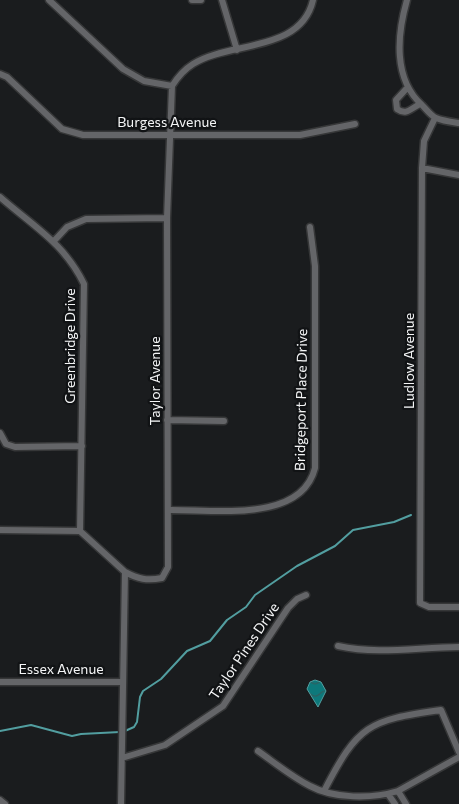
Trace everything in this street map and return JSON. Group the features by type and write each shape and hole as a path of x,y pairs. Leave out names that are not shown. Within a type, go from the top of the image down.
{"street":[{"path":"49,0 123,69 144,81 172,86 193,64 288,34 303,22 313,0"},
{"path":"192,0 201,0"},
{"path":"222,0 237,50"},
{"path":"407,0 400,30 402,70 407,88 435,118 459,123"},
{"name":"Burgess Avenue","path":"0,74 7,77 62,129 83,136 300,136 354,124"},
{"name":"Taylor Avenue","path":"125,572 138,579 151,580 162,578 168,567 167,218 172,86"},
{"path":"407,88 396,100 397,109 402,112 408,112 420,104"},
{"name":"Ludlow Avenue","path":"435,118 424,141 422,168 420,602 423,606 459,607"},
{"path":"422,168 459,175"},
{"name":"Greenbridge Drive","path":"0,197 54,240 75,265 84,284 80,531"},
{"path":"54,240 67,227 86,219 167,218"},
{"name":"Bridgeport Place Drive","path":"168,510 265,508 292,499 310,482 314,468 315,296 315,266 310,227"},
{"path":"167,420 224,421"},
{"path":"0,433 6,444 15,447 82,446"},
{"path":"0,530 80,531 125,572 121,804"},
{"name":"Taylor Pines Drive","path":"122,758 165,745 223,706 288,608 297,599 306,595"},
{"path":"338,646 384,652 434,646 459,647"},
{"name":"Essex Avenue","path":"0,682 123,682"},
{"path":"324,791 349,746 379,722 394,716 441,710 459,752"},
{"path":"258,751 300,780 324,791 341,795 388,794 398,791 459,757"},
{"path":"398,791 406,804"},
{"path":"388,794 394,804"},
{"path":"0,800 5,804"}],"water":[{"path":"315,680 321,682 326,691 318,707 307,689 310,682"}],"waterway":[{"path":"125,731 134,727 137,722 140,697 143,691 161,679 187,651 210,641 227,620 246,607 255,595 297,566 335,546 353,530 394,522 411,515"},
{"path":"0,731 31,725 72,736 120,732"}]}
